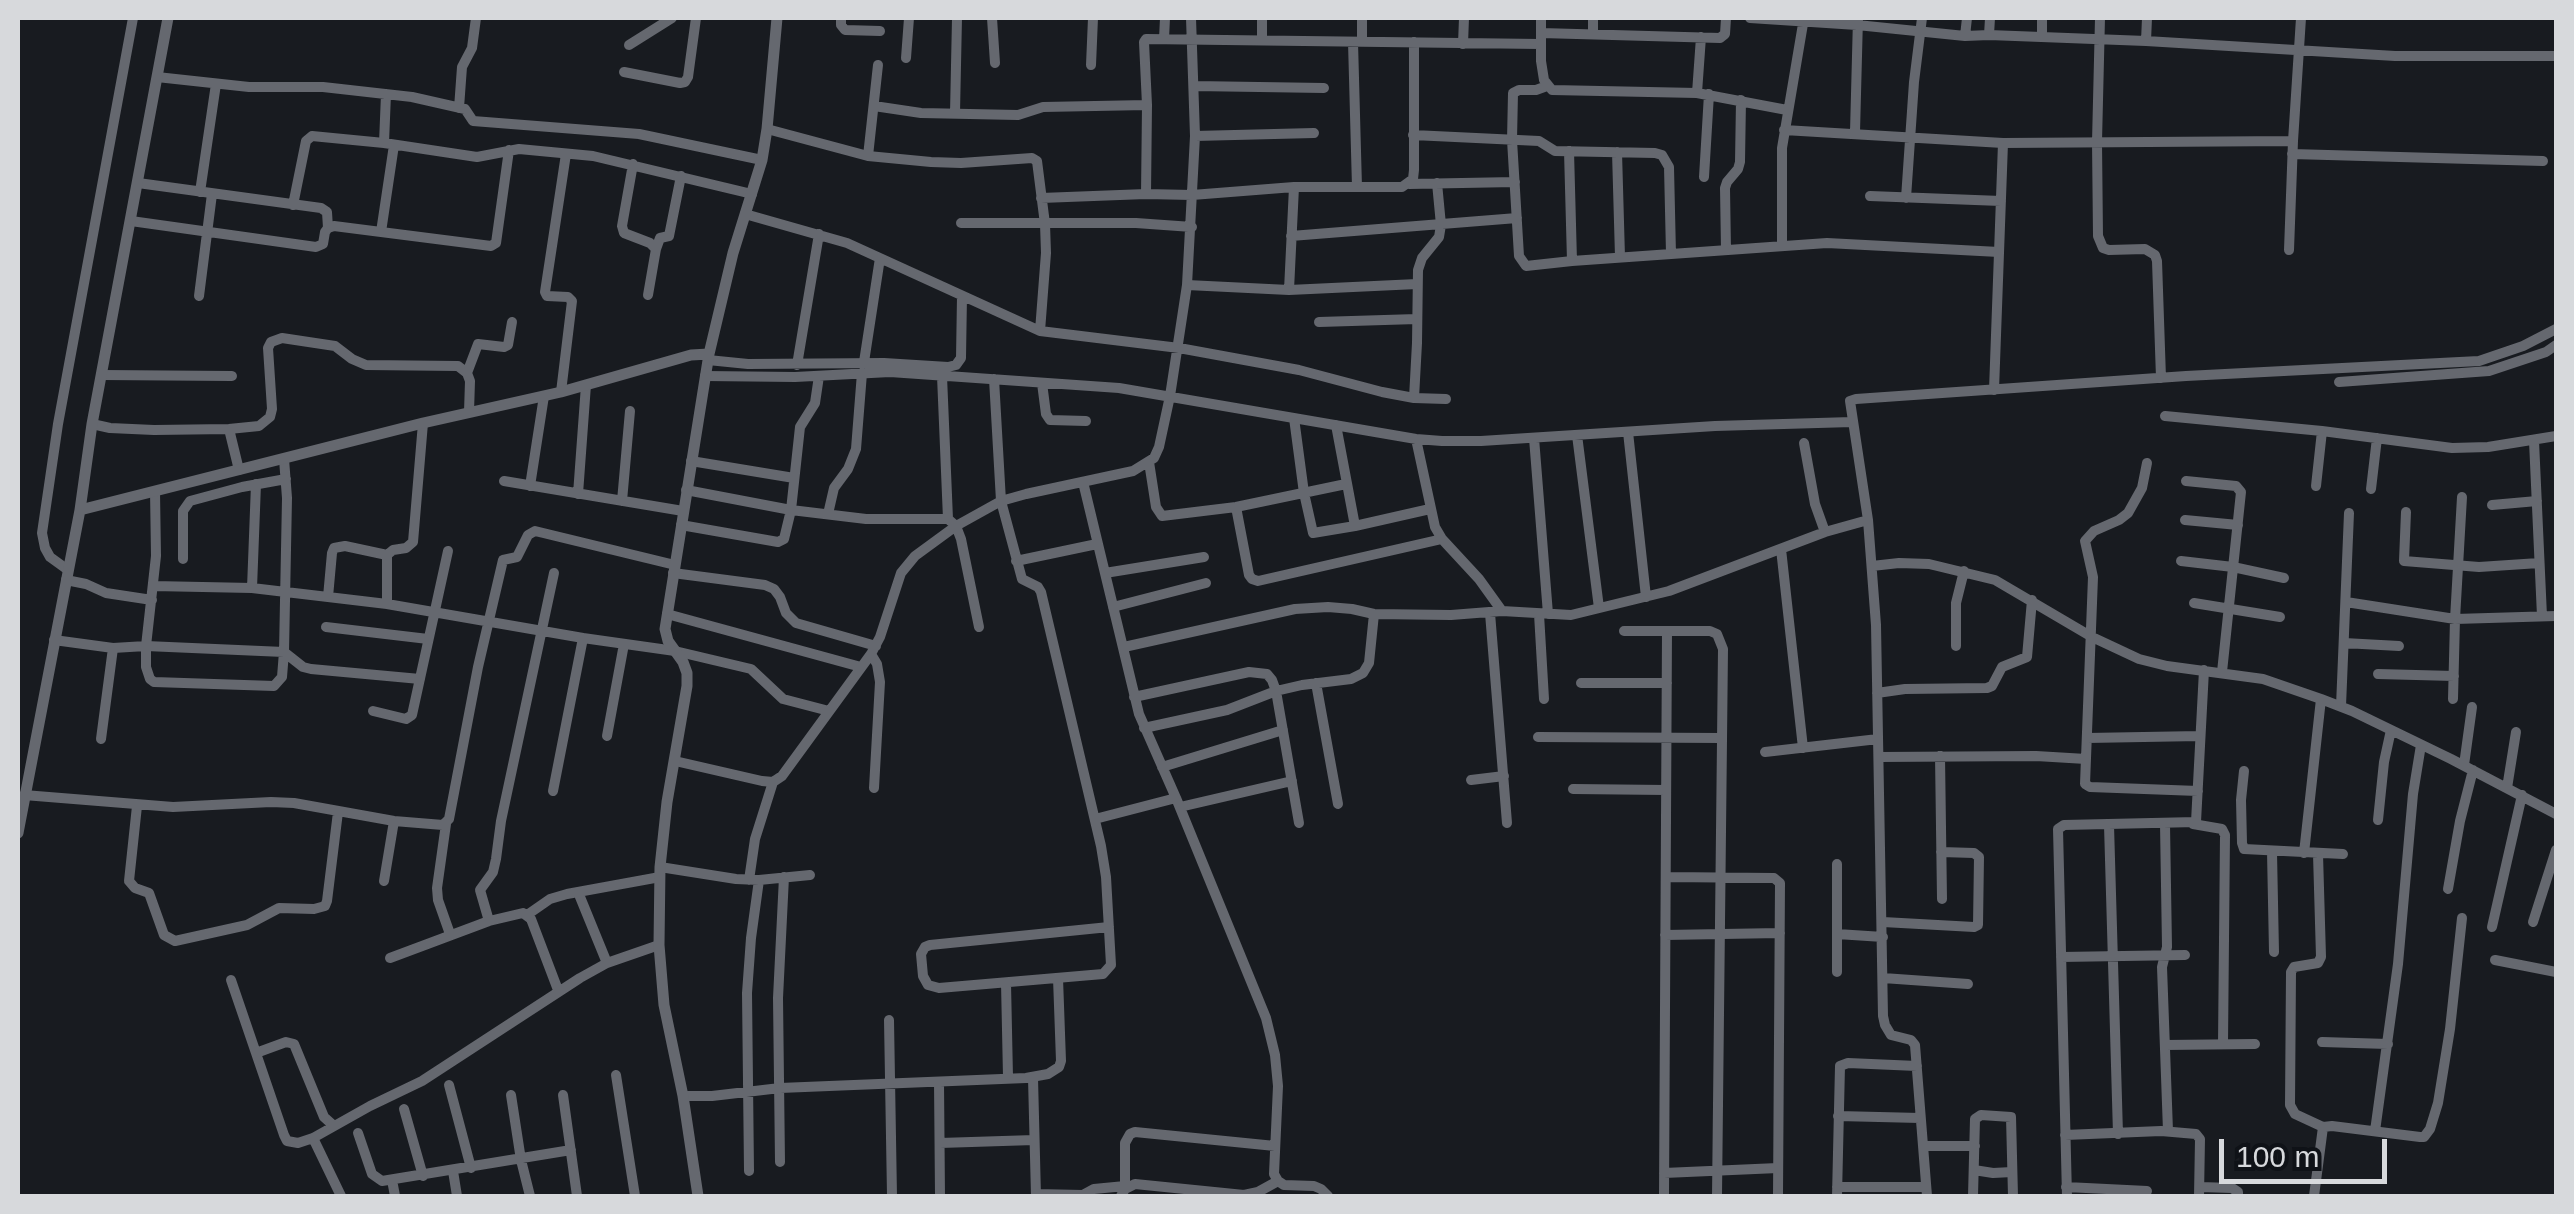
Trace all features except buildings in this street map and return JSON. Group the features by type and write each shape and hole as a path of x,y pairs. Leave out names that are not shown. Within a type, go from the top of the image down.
{"street":[{"path":"133,18 58,424 42,533 44,548 67,575 106,593 152,600"},
{"path":"18,833 168,18"},
{"path":"459,108 462,67 472,48 476,18"},
{"path":"629,44 672,18"},
{"path":"624,72 685,82 696,18"},
{"path":"698,1196 664,1005 659,945 666,802 687,686 686,672 668,640 666,628 707,365 733,253 762,160 777,18"},
{"path":"841,18 845,30 880,31"},
{"path":"906,58 909,18"},
{"path":"955,113 957,18"},
{"path":"992,18 995,63"},
{"path":"1091,65 1093,18"},
{"path":"1164,39 1165,18"},
{"path":"749,1172 748,966 755,839 772,782 791,766 873,650 901,573 952,522 1026,494 1133,471 1149,462 1159,448 1179,348 1192,227 1195,136 1191,18"},
{"path":"1262,18 1262,40"},
{"path":"1357,187 1358,42 1362,18"},
{"path":"1464,18 1464,44"},
{"path":"1541,18 1544,80 1552,90 1703,94 1787,110"},
{"path":"1593,18 1593,34"},
{"path":"1146,194 1144,42 1148,38 1464,44 1593,34 1701,38 1723,37 1726,18"},
{"path":"1750,18 1858,21 1919,33 1966,36 2146,41 2395,56 2556,56"},
{"path":"1906,198 1922,18"},
{"path":"1966,36 1967,18"},
{"path":"1989,35 1990,18"},
{"path":"2042,18 2042,37"},
{"path":"2100,18 2099,243 2108,250 2152,251 2157,261 2160,378"},
{"path":"2146,41 2147,18"},
{"path":"2289,250 2302,18"},
{"path":"1782,246 1784,130 1804,20"},
{"path":"1855,132 1858,21"},
{"path":"1701,38 1704,177"},
{"path":"1409,184 1414,170 1414,42"},
{"path":"868,156 878,65"},
{"path":"157,76 249,87 323,87 386,94 465,109 473,121 639,134 762,160"},
{"path":"199,296 216,84"},
{"path":"1194,86 1324,88"},
{"path":"1547,86 1513,93 1519,256 1526,266 1827,243 1999,252"},
{"path":"381,232 389,144 386,94"},
{"path":"1726,250 1725,188 1740,162 1741,100"},
{"path":"874,106 921,113 1018,115 1043,107 1147,105"},
{"path":"767,128 868,156 961,163 1032,158 1038,166 1045,224 1040,331"},
{"path":"1784,130 2003,143 2293,140"},
{"path":"1195,136 1314,133"},
{"path":"1414,135 1539,141 1555,151 1655,153 1667,160 1669,167 1671,254"},
{"path":"293,204 309,137 477,156 509,150 593,156 752,194"},
{"path":"1994,390 2003,143"},
{"path":"131,221 316,246 323,244 324,232 334,226 494,245 509,150"},
{"path":"1569,151 1572,260"},
{"path":"1617,152 1620,257"},
{"path":"561,392 572,301 568,297 547,296 545,292 566,154"},
{"path":"2292,154 2543,161"},
{"path":"633,164 622,230 650,242 656,249"},
{"path":"648,295 660,238 670,236 681,176"},
{"path":"1041,198 1515,182"},
{"path":"138,183 324,210 328,228"},
{"path":"1414,398 1418,270 1439,236 1436,183"},
{"path":"1289,290 1294,187"},
{"path":"1870,196 2000,201"},
{"path":"745,214 847,242 1040,331 1179,348 1299,370 1382,392 1446,399"},
{"path":"1292,236 1517,218"},
{"path":"961,223 1136,223 1192,227"},
{"path":"797,365 820,234"},
{"path":"828,514 834,488 848,470 856,449 863,368 880,258"},
{"path":"1187,285 1289,290 1418,284"},
{"path":"707,365 956,365 962,358 962,296"},
{"path":"1320,322 1418,319"},
{"path":"467,373 478,344 508,345 512,322"},
{"path":"1917,1066 1840,1066 1837,1192 1926,1192 1922,1146 1917,1066 1915,1045 1911,1040 1891,1035 1885,1025 1872,566 1850,401 2160,378 2479,361 2523,346 2556,329"},
{"path":"92,424 128,430 258,426 270,417 272,408 268,348 282,338 334,346 352,360 366,364 458,366 470,381 469,412"},
{"path":"2339,382 2489,371 2556,345"},
{"path":"80,510 561,392 691,356 707,365 820,376 863,368 1170,392 1416,439 1534,438 1851,413"},
{"path":"102,375 232,376"},
{"path":"681,525 778,542 784,539 800,427 815,403 820,376"},
{"path":"942,376 952,522 961,538 979,627"},
{"path":"994,379 1001,502 1022,580 1041,592 1095,819 1106,877 1109,927 1111,965 1103,974 1006,983 932,987 924,976 922,950 930,945 1109,927"},
{"path":"1042,383 1050,420 1086,421"},
{"path":"578,494 586,385"},
{"path":"530,486 544,396"},
{"path":"622,501 630,411"},
{"path":"2165,416 2452,448 2488,447 2556,436"},
{"path":"1294,418 1313,532 1430,509"},
{"path":"328,597 334,548 345,546 387,554 413,542 423,424"},
{"path":"1336,425 1354,526"},
{"path":"229,429 239,470"},
{"path":"2316,486 2322,431"},
{"path":"1628,432 1646,597"},
{"path":"1577,435 1600,608"},
{"path":"1534,438 1544,614 1544,700"},
{"path":"2372,489 2376,438"},
{"path":"1416,439 1435,527 1480,579 1496,612 1507,823"},
{"path":"2534,441 2542,616"},
{"path":"1804,443 1815,504 1825,532"},
{"path":"155,491 154,586 146,646 150,679 274,686 282,676 284,652 284,459"},
{"path":"691,461 794,478"},
{"path":"1149,462 1156,508 1162,516 1236,507 1346,484"},
{"path":"2146,463 2142,488 2128,513 2094,530 2086,540 2092,568 2092,637 2085,784 2090,788 2198,791"},
{"path":"183,559 185,506 256,484 286,480"},
{"path":"504,481 684,511"},
{"path":"2186,481 2240,488 2241,492 2222,672"},
{"path":"1083,482 1144,728 1266,1018 1278,1086 1273,1166 1278,1181 1321,1188 1328,1196"},
{"path":"252,588 256,484"},
{"path":"686,490 791,510 866,519 952,522"},
{"path":"2454,699 2462,497"},
{"path":"2492,505 2537,502"},
{"path":"1236,507 1249,575 1258,581 1442,539"},
{"path":"2406,512 2404,561 2479,567 2539,563"},
{"path":"2340,706 2349,514"},
{"path":"1124,648 1295,609 1328,607 1374,614 1571,615 1698,581 1825,532 1868,520"},
{"path":"2185,520 2238,526"},
{"path":"450,934 437,888 446,824 502,563 519,554 531,532 604,547 674,569 765,585 774,589 796,623 873,650"},
{"path":"1016,561 1098,544"},
{"path":"1781,549 1803,748"},
{"path":"373,711 410,718 448,551"},
{"path":"387,554 387,604"},
{"path":"1105,573 1204,558"},
{"path":"2180,561 2284,578"},
{"path":"1872,566 1929,564 1995,580 2092,637 2150,663 2263,679 2322,699 2556,814"},
{"path":"1956,646 1956,603 1964,571"},
{"path":"489,920 480,890 493,872 554,573"},
{"path":"1114,607 1206,584"},
{"path":"154,586 252,588 387,604 676,651 751,669 784,699 829,711"},
{"path":"1877,693 1992,686 2002,667 2027,657 2032,600"},
{"path":"2194,602 2280,617"},
{"path":"2346,602 2455,618 2556,616"},
{"path":"667,614 860,667"},
{"path":"1144,728 1228,710 1276,691 1352,679 1369,664 1374,614"},
{"path":"326,627 428,638"},
{"path":"1624,631 1710,631 1722,641 1718,1196"},
{"path":"1664,1196 1667,631"},
{"path":"552,791 583,638"},
{"path":"54,640 112,648 284,652 311,669 420,679"},
{"path":"2344,643 2399,646"},
{"path":"608,736 624,644"},
{"path":"101,739 112,648"},
{"path":"873,650 880,682 874,788"},
{"path":"2193,824 2204,670"},
{"path":"1134,698 1248,672 1266,674 1276,691 1300,823"},
{"path":"2378,674 2454,676"},
{"path":"1581,683 1667,682"},
{"path":"1316,683 1338,804"},
{"path":"2304,853 2322,699"},
{"path":"2448,889 2468,768 2472,707"},
{"path":"1162,768 1283,730"},
{"path":"2378,820 2391,730"},
{"path":"2507,788 2516,732"},
{"path":"2087,738 2200,736"},
{"path":"1538,737 1721,738"},
{"path":"1765,752 1878,739"},
{"path":"2375,1131 2398,964 2413,794 2422,745"},
{"path":"1940,756 1942,899"},
{"path":"1878,757 2086,759"},
{"path":"675,761 772,782"},
{"path":"2244,772 2240,800 2242,847 2343,854"},
{"path":"1471,780 1504,776"},
{"path":"1095,819 1292,780"},
{"path":"1573,789 1666,790"},
{"path":"24,794 173,808 294,803 394,821 446,824"},
{"path":"2492,928 2522,795"},
{"path":"137,806 129,882 148,892 164,935 175,940 246,925 279,908 324,906 338,812"},
{"path":"384,881 394,821"},
{"path":"2165,824 2167,947 2162,966 2168,1131"},
{"path":"2147,1190 2066,1192 2058,829 2193,824 2222,829 2222,1044"},
{"path":"2109,825 2118,1134"},
{"path":"2533,922 2556,850"},
{"path":"1883,922 1978,925 1979,856 1942,852"},
{"path":"2272,852 2274,952"},
{"path":"2318,854 2321,957 2318,963 2294,967 2290,972 2290,1105 2295,1114 2323,1127 2420,1138 2430,1129 2450,1029 2462,918"},
{"path":"1837,864 1837,972"},
{"path":"390,958 489,920 527,914 550,899 660,872 754,880 810,875"},
{"path":"1666,877 1778,879 1780,883 1778,1196"},
{"path":"780,1162 778,998 784,878"},
{"path":"578,892 606,964"},
{"path":"527,914 558,990"},
{"path":"1665,935 1780,933"},
{"path":"1837,934 1883,937"},
{"path":"231,980 287,1141 298,1143 453,1062 558,990 606,964 659,945"},
{"path":"2061,957 2185,955"},
{"path":"2495,960 2556,972"},
{"path":"683,1096 780,1088 1033,1078 1054,1071 1061,1061 1058,978"},
{"path":"1883,978 1968,984"},
{"path":"1006,983 1008,1077"},
{"path":"889,1020 892,1196"},
{"path":"256,1053 286,1042 294,1044 320,1110 334,1126"},
{"path":"2322,1042 2388,1044"},
{"path":"2165,1045 2255,1044"},
{"path":"616,1075 634,1196"},
{"path":"1033,1078 1036,1195 1083,1196 1094,1189 1123,1190 1135,1184 1244,1195 1278,1181"},
{"path":"939,1082 940,1196"},
{"path":"449,1086 471,1168"},
{"path":"510,1095 530,1196"},
{"path":"563,1095 578,1196"},
{"path":"404,1108 423,1176"},
{"path":"1838,1116 1920,1118"},
{"path":"1974,1196 1976,1116 2012,1119 2013,1196"},
{"path":"2314,1196 2323,1127"},
{"path":"2065,1135 2168,1131 2196,1134 2200,1137 2199,1192 2232,1188 2238,1196"},
{"path":"1123,1190 1125,1143 1135,1132 1276,1146"},
{"path":"358,1133 372,1174 382,1182 571,1150"},
{"path":"314,1138 341,1196"},
{"path":"940,1143 1034,1140"},
{"path":"1922,1146 1975,1146"},
{"path":"1664,1173 1778,1168"},
{"path":"1974,1170 2012,1172"},
{"path":"453,1171 457,1196"},
{"path":"392,1180 395,1196"}]}
